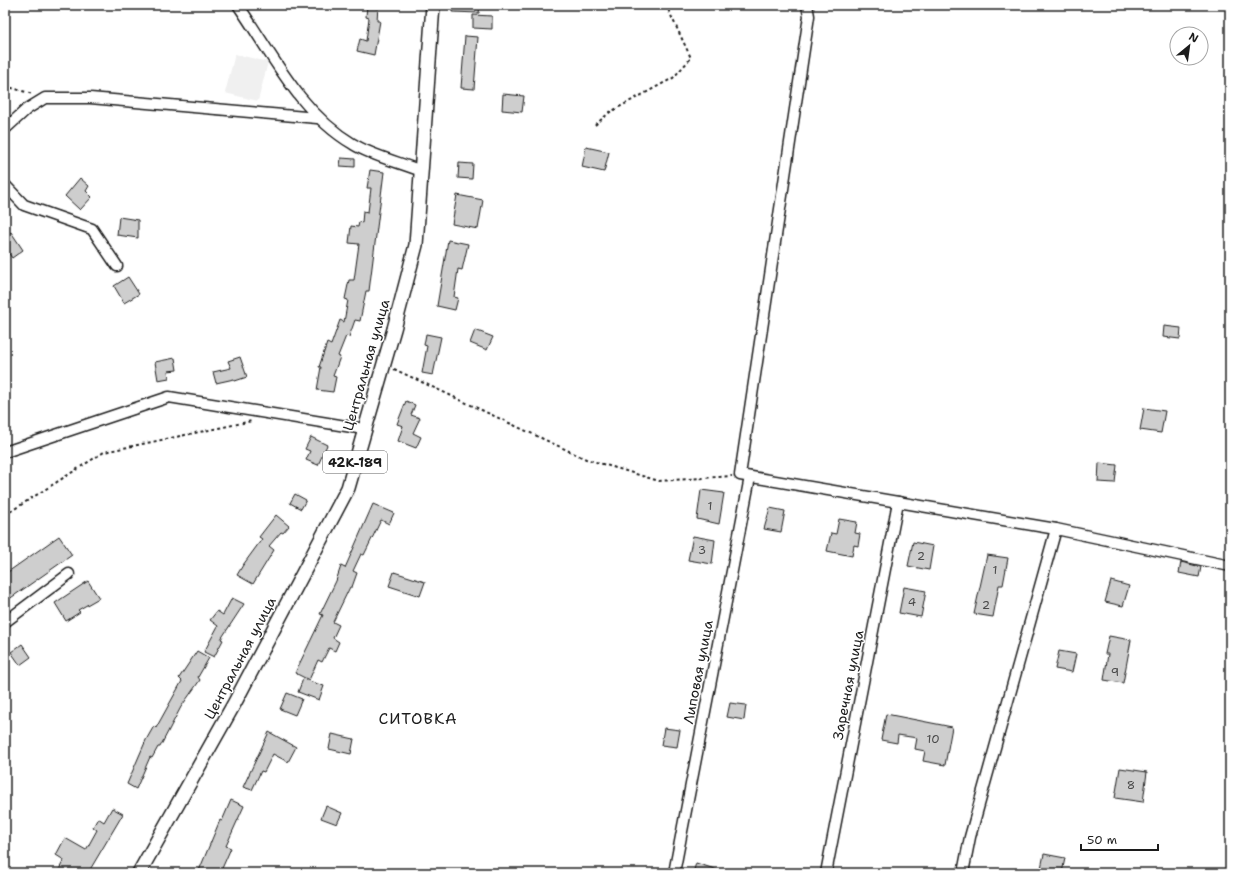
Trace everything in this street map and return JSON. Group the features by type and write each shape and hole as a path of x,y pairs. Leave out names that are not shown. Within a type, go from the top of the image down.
{"main road":[{"name":"Центральная улица","path":"141,872 234,704 348,488 384,364 416,245 433,5"}],"street":[{"path":"238,5 286,78 317,118 353,145 421,171"},
{"name":"Липовая улица","path":"674,873 745,476 809,16 807,5"},
{"path":"5,129 27,109 46,98 90,98 317,118"},
{"path":"5,185 24,205 92,229 117,266"},
{"path":"5,452 169,397 364,429"},
{"path":"745,476 1056,529 1230,566"},
{"name":"Заречная улица","path":"826,873 898,502"},
{"path":"964,873 970,837 1056,529"},
{"path":"5,622 69,574"}],"path":[{"path":"595,125 610,112 673,78 691,58 666,5"},
{"path":"5,86 46,98"},
{"path":"384,364 586,459 659,481 745,476"},
{"path":"5,515 104,452 252,421"}],"shaded area":[{"path":"235,54 268,62 258,101 225,93"}],"building":[{"path":"367,5 378,5 377,21 380,21 374,55 357,51 360,39 366,41 369,18 366,17"},
{"path":"452,5 480,5 479,13 452,12"},
{"path":"473,15 492,16 492,29 473,28"},
{"path":"465,36 478,37 474,89 461,88"},
{"path":"503,94 524,96 522,112 502,110"},
{"path":"586,147 609,152 604,172 582,167"},
{"path":"341,158 355,159 355,167 340,166"},
{"path":"459,163 473,164 472,179 458,178"},
{"path":"370,170 384,172 369,291 366,291 360,321 355,320 349,337 346,336 338,356 340,357 333,376 336,377 333,392 317,390 321,367 319,367 327,343 331,345 340,320 344,322 348,300 345,299 349,280 354,280 359,244 349,243 351,226 358,227 359,222 362,223 363,211 368,212 371,188 367,188"},
{"path":"80,178 89,186 86,191 92,197 80,210 65,196"},
{"path":"457,195 483,200 478,229 452,224"},
{"path":"119,217 138,220 138,238 117,235"},
{"path":"11,232 23,250 12,258 5,248 5,236"},
{"path":"448,240 468,244 462,270 458,269 454,297 458,298 455,310 437,306"},
{"path":"128,277 139,294 124,303 114,286"},
{"path":"1164,326 1181,328 1180,339 1163,337"},
{"path":"475,330 493,337 487,350 470,343"},
{"path":"426,334 441,337 433,375 422,373 427,346 424,345"},
{"path":"240,357 247,377 235,381 234,379 216,383 213,372 231,368 228,361"},
{"path":"175,358 177,370 168,371 169,378 158,380 155,362"},
{"path":"406,401 415,405 411,415 420,418 413,433 421,437 416,448 398,441 403,426 397,424"},
{"path":"1144,408 1165,411 1161,433 1140,430"},
{"path":"311,437 327,445 318,465 306,460 310,451 305,449"},
{"path":"1099,463 1117,465 1115,483 1098,482"},
{"path":"701,490 724,493 719,524 697,519"},
{"path":"295,494 306,500 301,509 290,503"},
{"path":"373,504 394,513 389,524 381,520 364,555 361,554 353,571 357,573 352,587 350,587 333,622 339,625 333,638 339,642 335,651 329,648 322,662 318,660 309,680 295,673 323,615 320,614 336,581 341,566 345,568"},
{"path":"770,508 785,511 781,532 764,529"},
{"path":"276,515 289,526 283,533 281,532 269,546 274,550 253,584 237,575 262,539 259,537"},
{"path":"839,519 857,522 855,533 860,534 858,546 854,545 852,556 827,551 831,533 836,534"},
{"path":"59,536 72,555 5,602 5,574"},
{"path":"693,536 715,540 712,564 688,560"},
{"path":"913,542 933,546 929,570 908,566"},
{"path":"987,555 1008,558 1003,585 999,585 993,617 974,614"},
{"path":"1181,562 1201,567 1199,577 1179,573"},
{"path":"394,572 425,582 420,596 389,586"},
{"path":"88,581 99,598 78,610 80,612 66,621 55,603"},
{"path":"1111,581 1129,586 1123,606 1105,602"},
{"path":"904,587 926,591 921,617 899,613"},
{"path":"232,598 244,604 221,639 223,640 214,657 204,652 218,626 210,620 217,611 223,615"},
{"path":"1109,636 1131,640 1123,683 1104,680 1108,654 1105,654"},
{"path":"22,644 31,657 20,665 11,652"},
{"path":"197,651 209,658 198,677 200,680 181,707 160,747 158,747 152,758 150,757 136,789 127,784 146,740 154,726 156,728 182,681 179,678"},
{"path":"1059,651 1076,654 1072,672 1055,669"},
{"path":"303,679 324,686 319,700 298,692"},
{"path":"287,693 302,699 295,715 280,709"},
{"path":"730,703 746,705 744,720 727,717"},
{"path":"886,714 952,727 945,765 923,761 925,751 915,749 917,738 898,735 897,743 881,740"},
{"path":"664,728 680,730 677,747 661,745"},
{"path":"269,732 296,747 288,762 273,754 264,772 261,771 252,790 243,787"},
{"path":"332,734 354,739 351,754 329,749"},
{"path":"1120,768 1147,772 1143,802 1115,798"},
{"path":"231,800 244,806 226,846 231,848 220,873 198,873 220,820 222,821"},
{"path":"326,806 342,813 337,824 321,818"},
{"path":"112,808 123,814 88,873 57,873 64,860 56,855 65,838 86,850 97,830 93,827 98,818 104,822"},
{"path":"1044,854 1065,858 1062,873 1040,873"},
{"path":"696,863 721,871 721,873 693,873"}],"district":[{"name":"СИТОВКА","path":"418,718"}]}
